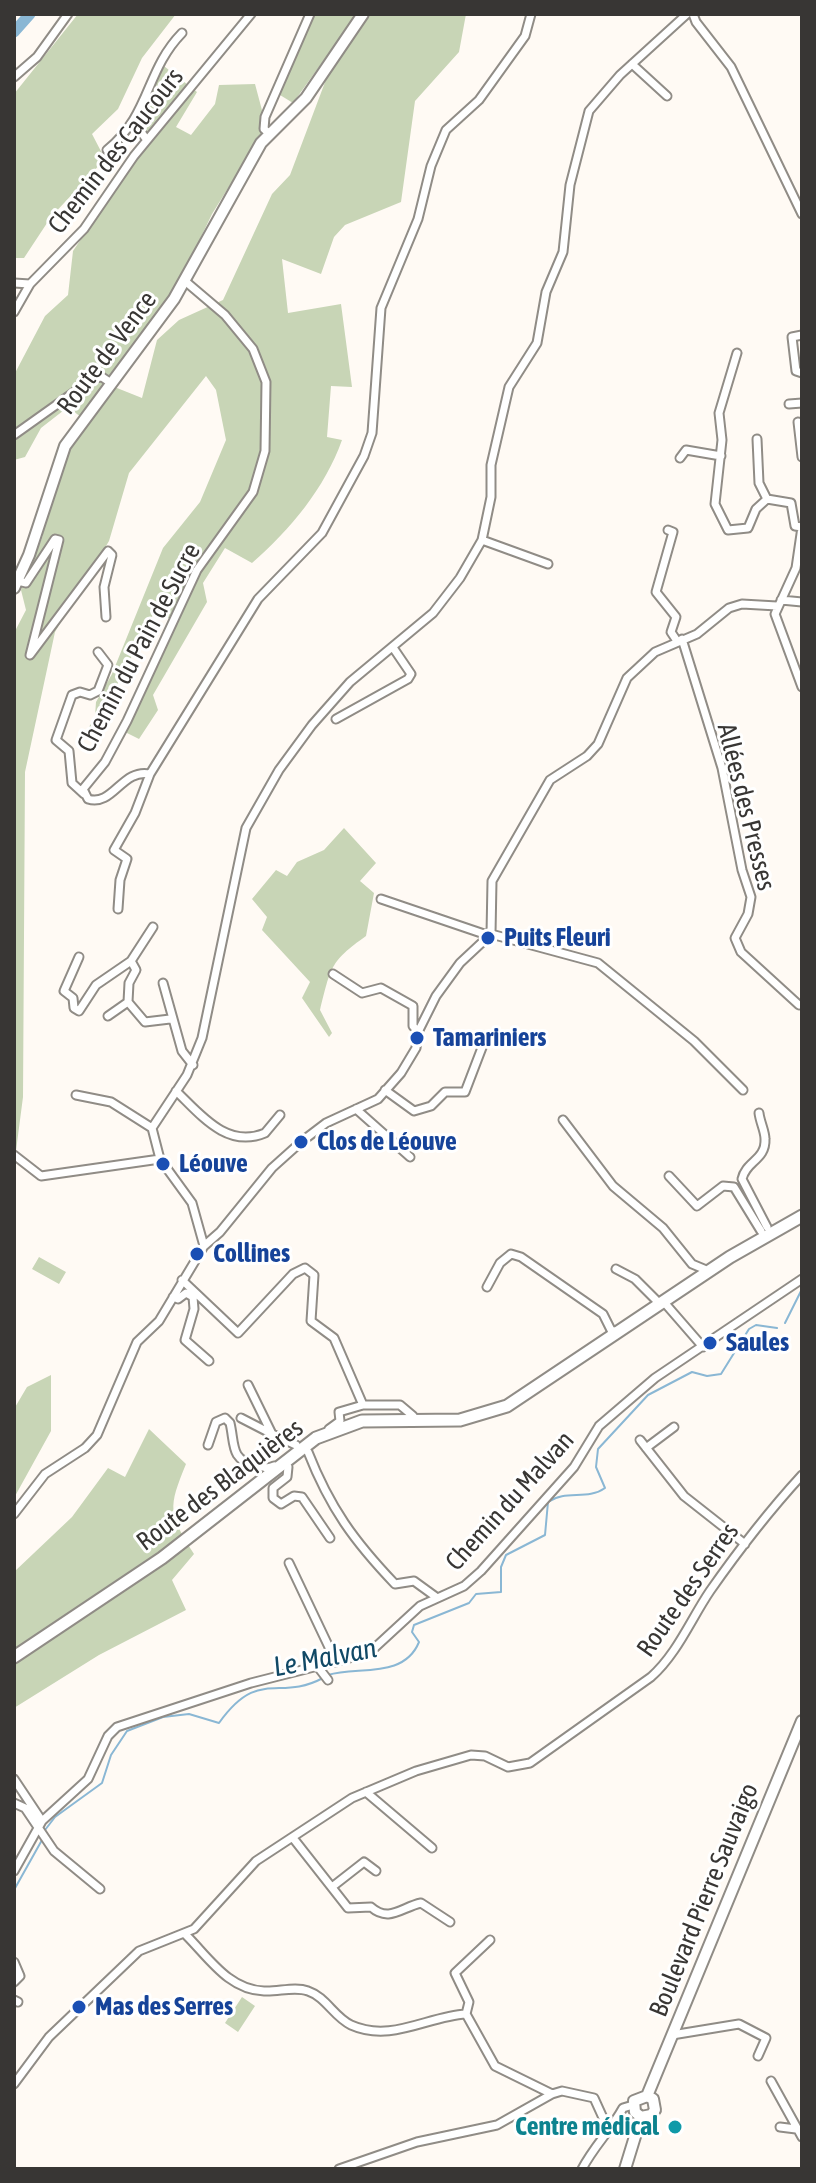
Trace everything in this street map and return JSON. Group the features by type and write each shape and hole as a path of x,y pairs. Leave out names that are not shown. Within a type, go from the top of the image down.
{"main road":[{"path":"256,154 270,133 306,98 363,14"},
{"name":"Route de Vence","path":"16,585 65,446 185,281 256,154 306,98"},
{"name":"Route des Blaquières","path":"14,1650 177,1540 263,1473 320,1436 362,1421 460,1420 493,1412 533,1390 764,1229 802,1213"},
{"name":"Route des Blaquières","path":"659,1301 802,1213"},
{"name":"Route des Blaquières","path":"14,1657 141,1573 238,1498 263,1473 340,1421 356,1416 468,1413 488,1407 615,1331"},
{"name":"Boulevard Pierre Sauvaigo","path":"647,2096 802,1721"},
{"path":"640,2096 647,2096 653,2099 655,2110 648,2117 641,2117 633,2105 640,2096"},
{"path":"625,2169 641,2117"}],"street":[{"path":"14,77 37,57 68,14"},
{"name":"Chemin des Caucours","path":"14,312 30,284 84,229 147,140 251,14"},
{"path":"270,133 270,108 310,14"},
{"path":"118,909 120,880 127,859 114,850 135,813 150,774 258,599 322,533 364,456 372,433 381,308 418,219 431,166 446,130 479,100 525,36 531,14"},
{"path":"152,1128 193,1065 202,1038 246,828 279,770 312,725 350,682 394,649 433,613 460,578 482,540 491,497 491,465 509,387 537,343 546,292 563,252 570,185 586,119 600,96 632,64 691,15 731,67 802,214"},
{"path":"107,150 134,123 160,60 182,33"},
{"path":"632,64 667,96"},
{"path":"134,123 147,140"},
{"name":"Route de Vence","path":"270,133 284,125"},
{"name":"Chemin du Pain de Sucre","path":"150,774 142,772 127,778 102,800 88,799 84,794 83,789 105,762 127,721 197,570 253,492 265,451 266,382 253,349 225,315 185,281"},
{"path":"14,283 30,284"},
{"path":"802,335 792,337 796,371 802,373"},
{"path":"737,353 720,401 721,456 715,504 728,530 748,528 756,509 767,499"},
{"path":"14,435 94,378 102,377 111,383"},
{"path":"789,404 802,403"},
{"path":"798,422 802,457"},
{"path":"757,439 759,483 767,499"},
{"path":"680,458 686,450 697,449 721,456"},
{"path":"767,499 791,503 795,526 802,527 796,568 779,603 777,626 802,687"},
{"path":"668,530 673,532 656,592 676,617 671,632 679,640"},
{"name":"Route de Vence","path":"16,585 26,583 55,539 59,540 30,655 108,551 112,555 104,587 106,617"},
{"path":"482,540 548,564"},
{"path":"14,1514 45,1474 85,1448 97,1435 137,1342 159,1321 204,1246 220,1232 285,1156 326,1123 378,1099 401,1073 416,1048 418,1032 436,996 490,933 492,881 546,786 556,773 593,750 627,678 655,652 697,634 720,612 735,605 802,602"},
{"name":"Allées des Presses","path":"679,640 722,768 742,870 751,897 748,914 735,938 741,952 799,1005"},
{"path":"336,719 408,679 411,674 394,649"},
{"path":"84,794 72,783 69,751 56,740 72,695 80,692 90,695 98,691 108,665 98,652"},
{"path":"381,899 598,963 694,1041 743,1090"},
{"path":"79,957 64,991 73,998 74,1008 79,1011 96,985 131,961 153,927"},
{"path":"131,961 136,970 129,983 128,1002 145,1022 170,1019"},
{"path":"333,974 362,993 381,988 413,1006 413,1026 418,1032"},
{"path":"163,983 170,1019 182,1051 193,1065"},
{"path":"108,1016 128,1002"},
{"path":"385,1090 414,1111 431,1106 445,1092 465,1092 483,1045 491,1039"},
{"path":"176,1091 218,1129 238,1138 265,1133 280,1115"},
{"path":"76,1095 111,1102 152,1128 160,1159 192,1203 204,1246"},
{"path":"356,1109 410,1157"},
{"path":"759,1113 766,1135 763,1156 743,1172 742,1179 764,1229"},
{"path":"563,1120 613,1186 663,1228 692,1264 704,1269"},
{"path":"14,1155 41,1176 160,1159"},
{"path":"669,1176 697,1206 723,1186 734,1187 764,1229"},
{"path":"487,1287 500,1263 511,1254 521,1257 603,1314 615,1331"},
{"path":"182,1280 238,1333 293,1274 305,1268 311,1270 314,1275 311,1321 334,1338 363,1405"},
{"path":"616,1269 635,1279 703,1347"},
{"name":"Chemin du Malvan","path":"14,1871 41,1834 42,1821 88,1779 108,1736 117,1727 251,1683 320,1670 369,1653 420,1606 464,1586 481,1571 574,1467 599,1426 655,1378 802,1279"},
{"path":"173,1297 178,1299 186,1293 193,1297 194,1309 185,1340 209,1361"},
{"path":"248,1385 272,1434 289,1457 287,1477 273,1488 273,1498 281,1504 294,1496 302,1497 330,1538"},
{"path":"340,1421 339,1412 363,1405 400,1405 413,1416"},
{"path":"208,1445 216,1422 225,1418 230,1423 235,1456 263,1473"},
{"path":"241,1418 272,1434"},
{"path":"320,1436 340,1421 362,1421"},
{"path":"646,1448 674,1427"},
{"path":"640,1440 684,1496 745,1544"},
{"path":"308,1452 321,1486 355,1543 395,1584 414,1581 436,1597"},
{"name":"Route des Serres","path":"15,2081 49,2037 139,1951 186,1935 256,1861 366,1792 450,1759 485,1756 508,1767 516,1767 551,1751 665,1664 712,1588 802,1475"},
{"path":"289,1563 336,1662"},
{"path":"320,1670 328,1680"},
{"path":"14,1779 42,1821"},
{"path":"366,1792 432,1848"},
{"path":"14,1803 25,1808 54,1851 100,1889"},
{"path":"293,1838 348,1908 371,1907 382,1916 421,1903 450,1922"},
{"path":"332,1887 364,1862 376,1871"},
{"path":"186,1935 223,1974 242,1987 261,1991 308,1991 354,2027 406,2029 447,2015 466,2014"},
{"path":"490,1940 455,1973 469,2002 466,2014 495,2066 552,2094"},
{"path":"14,1962 20,1976 14,1982"},
{"path":"672,2035 739,2024 766,2038 758,2056"},
{"path":"771,2081 800,2134"},
{"path":"339,2169 417,2142 497,2125 562,2091 594,2098 609,2131"},
{"path":"582,2169 597,2141 609,2131 623,2108 633,2105"},
{"path":"780,2127 800,2134"}],"green space":[{"path":"78,14 176,14 142,58 118,109 92,134 105,159 51,217 24,258 14,258 14,94"},
{"path":"311,14 357,14 293,103 280,95"},
{"path":"370,14 466,14 459,52 415,101 401,202 345,225 334,237 321,274 282,259 288,313 341,304 352,387 331,386 327,437 342,440 335,458 305,507 280,537 252,563 225,548 203,583 207,602 153,695 158,710 139,739 119,729 172,620 155,611 116,687 110,721 97,733 88,729 95,716 96,702 112,674 163,548 200,502 226,440 216,390 206,376 129,473 109,541 55,632 25,772 23,1097 14,1166 14,633 26,610 21,590 42,538 62,463 86,421 68,407 41,428 25,457 14,460 14,375 45,316 68,295 73,251 146,142 138,129 160,63 197,92 176,127 191,135 215,104 219,85 255,84 263,114 261,135 212,214 176,289 108,377 117,388 142,398 157,340 179,320 223,300 272,194 290,175 330,69"},
{"path":"344,828 376,863 360,881 374,893 366,936 338,960 327,984 320,1010 332,1033 329,1037 302,998 310,982 262,930 267,917 252,899 276,870 287,876 297,862 324,850"},
{"path":"39,1257 66,1272 59,1284 32,1269"},
{"path":"51,1375 51,1431 14,1498 14,1409 27,1387"},
{"path":"149,1429 186,1464 176,1491 174,1510 179,1529 194,1554 172,1580 186,1610 99,1655 14,1708 14,1572 72,1517 108,1468 125,1477"},
{"path":"242,1997 255,2006 238,2032 225,2023"}],"waterway":[{"path":"14,32 30,14"},
{"name":"Le Malvan","path":"785,1323 802,1289"},
{"name":"Le Malvan","path":"328,1675 379,1669 403,1662 419,1642 412,1632 414,1625 469,1603 476,1594 501,1592 501,1567 506,1555 545,1535 548,1502 562,1496 591,1494 605,1488 596,1467 598,1449 648,1395 692,1372 707,1376 721,1374 749,1329 756,1325 777,1328"},
{"name":"Le Malvan","path":"45,1830 55,1817 102,1783 111,1755 127,1731 163,1717 189,1714 219,1723 233,1706 258,1690 307,1685 323,1678"},
{"name":"Le Malvan","path":"14,1890 42,1840"}],"place":[{"name":"Puits Fleuri","path":"488,938"},
{"name":"Tamariniers","path":"417,1038"},
{"name":"Clos de Léouve","path":"301,1142"},
{"name":"Léouve","path":"163,1164"},
{"name":"Collines","path":"197,1254"},
{"name":"Saules","path":"710,1343"},
{"name":"Mas des Serres","path":"79,2007"},
{"name":"Centre médical","path":"675,2127"}]}
